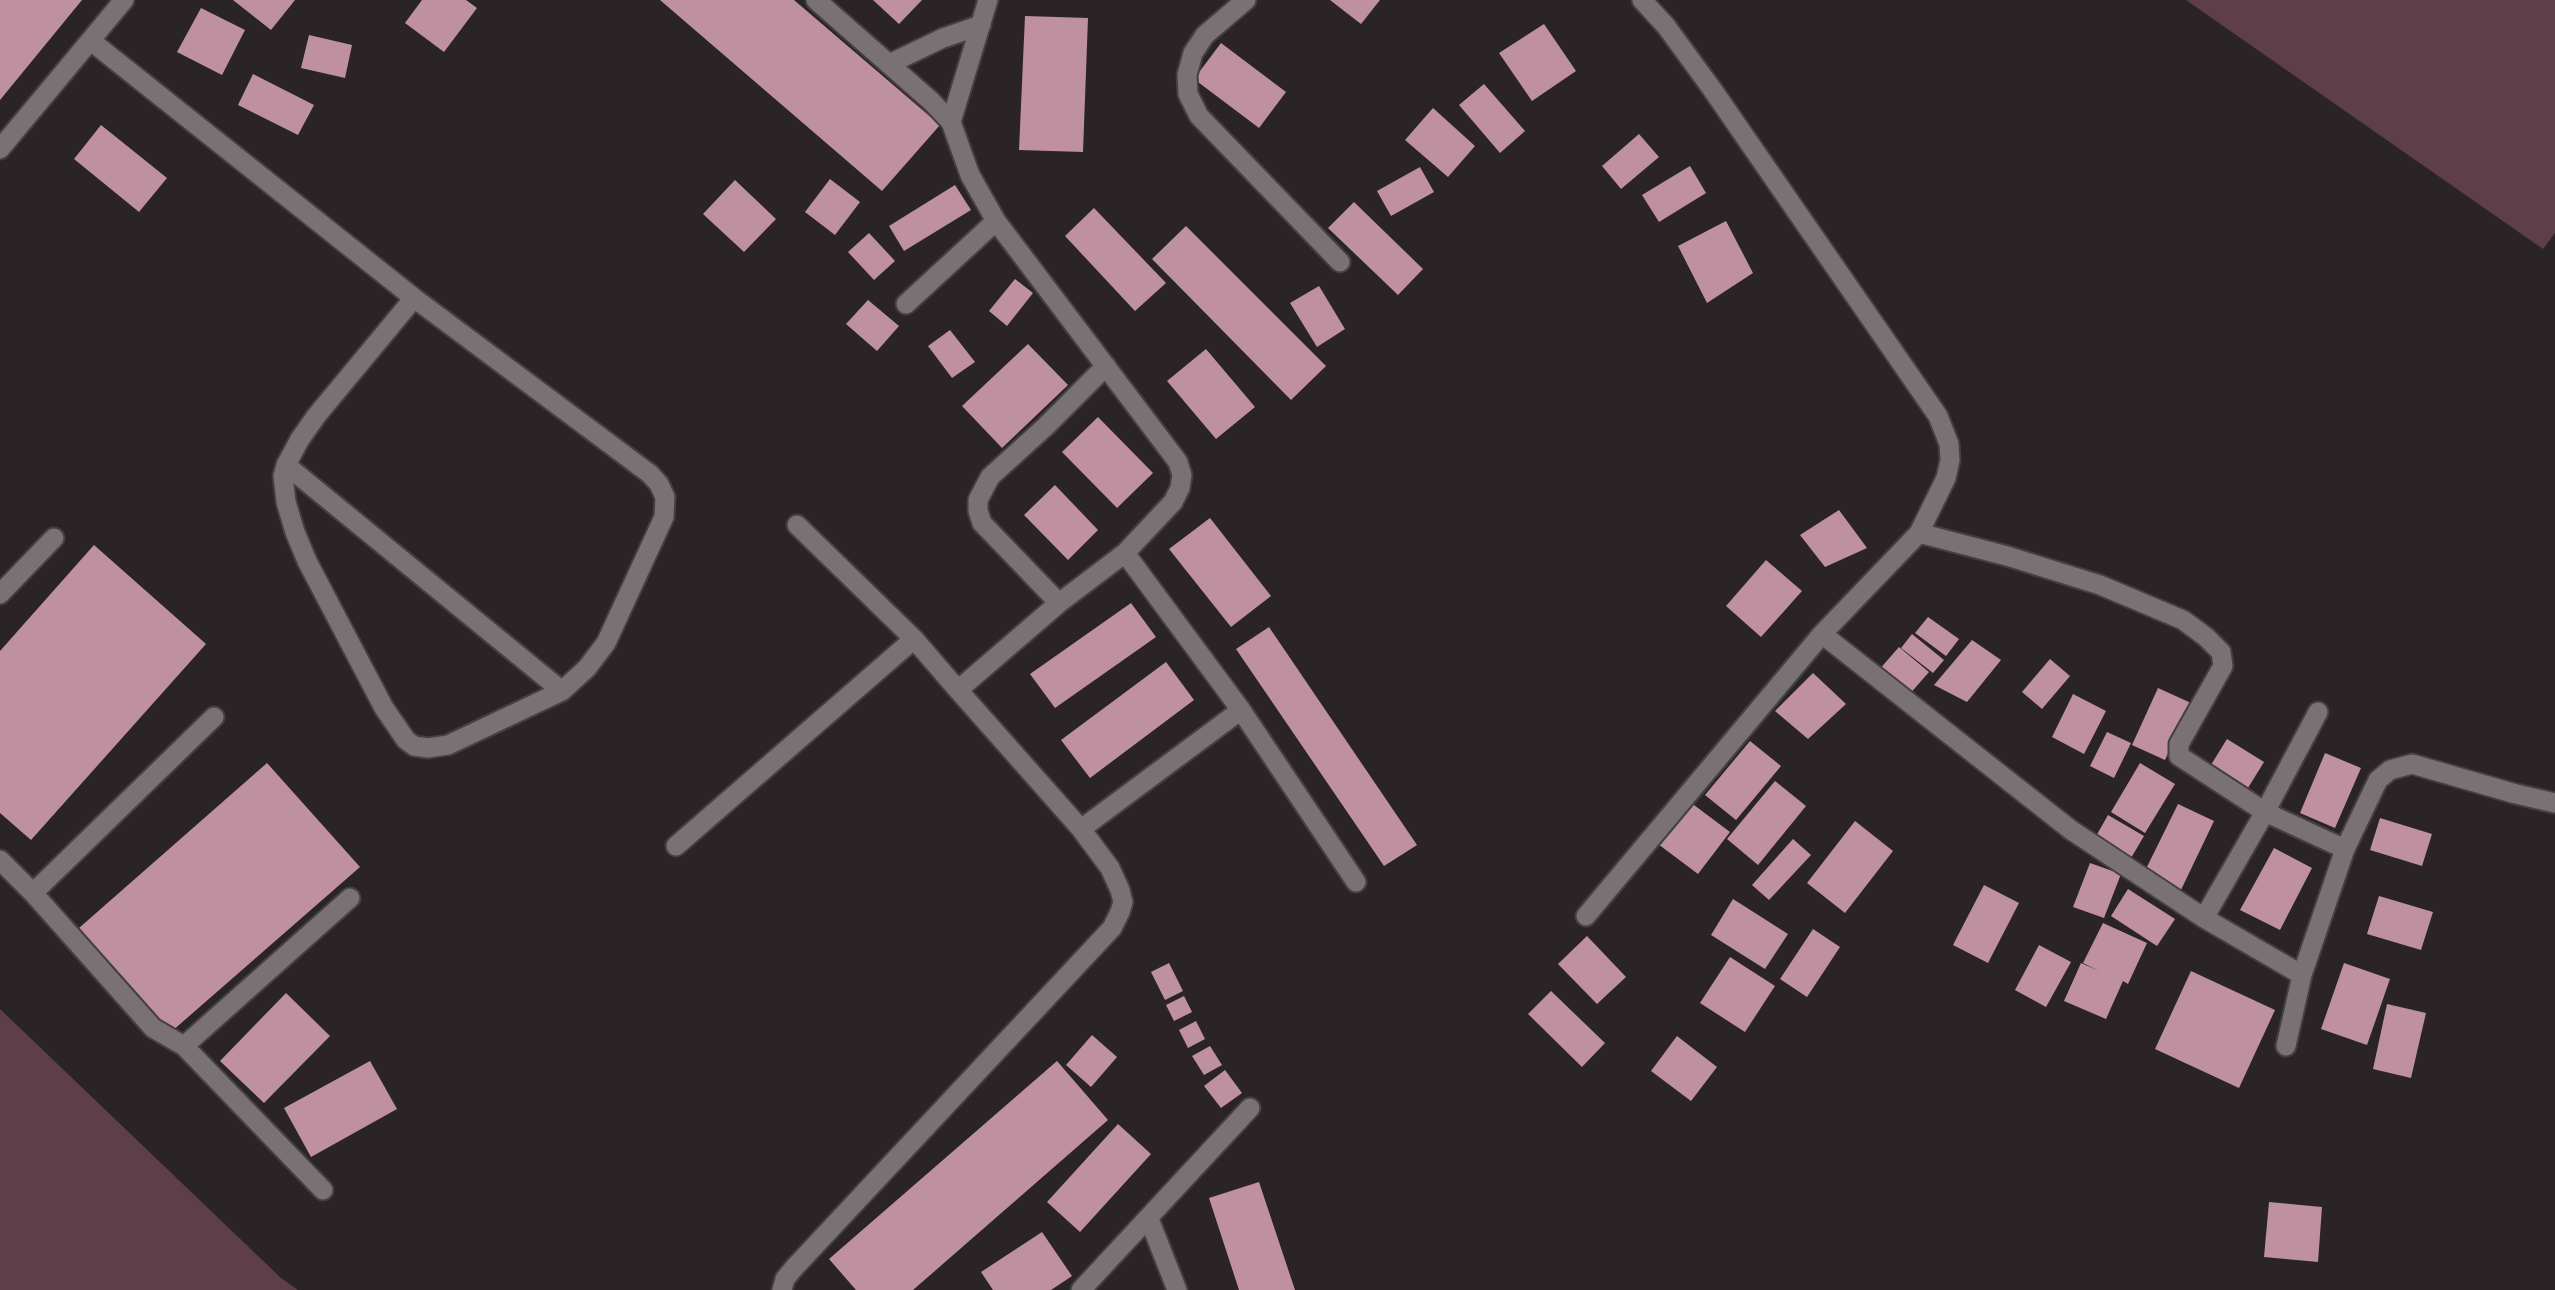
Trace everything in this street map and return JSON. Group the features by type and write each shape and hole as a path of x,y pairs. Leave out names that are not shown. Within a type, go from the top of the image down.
{"street":[{"path":"0,149 124,0"},
{"path":"816,0 951,122 970,175 996,221 1178,462 1182,475 1180,488 1173,502 1125,553 1059,603 958,690"},
{"path":"951,122 988,0"},
{"path":"1246,0 1205,35 1193,53 1187,75 1188,94 1199,116 1340,262"},
{"path":"1587,916 1822,634 1919,533 1947,478 1950,460 1950,444 1938,416 1712,89 1666,26 1642,0"},
{"path":"889,64 943,38 981,24"},
{"path":"91,41 414,298 650,474 665,496 664,517 606,643 587,668 562,691 448,745 421,748 406,740 384,708 307,561 286,502 283,476 300,439 333,394 414,298"},
{"path":"905,304 996,221"},
{"path":"1059,603 982,523 978,500 990,477 1106,366"},
{"path":"286,465 562,691"},
{"path":"782,1290 785,1279 794,1268 1112,928 1123,902 1121,890 1110,867 1082,829 914,639 797,525"},
{"path":"1919,533 2007,555 2100,585 2172,615 2206,636 2221,652 2223,666 2179,744 2179,756 2265,812 2344,849"},
{"path":"0,594 54,538"},
{"path":"1125,553 1241,710 1356,882"},
{"path":"1822,634 2071,831 2204,918 2302,975"},
{"path":"676,846 914,639"},
{"path":"1082,829 1241,710"},
{"path":"2204,918 2318,712"},
{"path":"33,893 214,717"},
{"path":"2286,1046 2302,975 2344,849 2378,780 2390,770 2402,765 2426,767 2555,803"},
{"path":"0,860 33,893 153,1028 184,1046 323,1190"},
{"path":"184,1046 350,898"},
{"path":"1081,1290 1250,1108"},
{"path":"1149,1219 1177,1290"}],"shaded area":[{"path":"2186,0 2555,0 2555,233 2543,249"},
{"path":"0,1009 281,1278 298,1290 0,1290"}],"building":[{"path":"0,0 82,0 0,100"},
{"path":"233,0 295,0 271,30"},
{"path":"422,0 466,0 477,8 444,52 405,23"},
{"path":"660,0 794,0 940,125 882,191"},
{"path":"873,0 922,0 899,24"},
{"path":"1330,0 1380,0 1361,24"},
{"path":"201,8 245,30 222,75 177,52"},
{"path":"1025,16 1088,18 1083,152 1019,150"},
{"path":"1544,24 1576,71 1532,101 1499,53"},
{"path":"309,35 352,45 345,78 301,68"},
{"path":"1221,43 1286,92 1259,128 1194,79"},
{"path":"253,74 314,105 298,135 238,105"},
{"path":"1484,84 1525,131 1500,153 1459,105"},
{"path":"1433,108 1475,146 1448,177 1405,140"},
{"path":"101,125 167,178 139,212 74,159"},
{"path":"1639,134 1659,157 1621,189 1602,166"},
{"path":"1690,166 1706,193 1659,222 1642,195"},
{"path":"1420,167 1434,192 1391,216 1377,191"},
{"path":"830,179 860,202 835,235 805,212"},
{"path":"735,180 776,219 744,252 703,214"},
{"path":"955,185 971,210 904,251 889,226"},
{"path":"1354,202 1423,269 1398,295 1328,228"},
{"path":"1094,208 1166,283 1135,311 1065,236"},
{"path":"1726,221 1753,273 1707,303 1678,246"},
{"path":"1186,226 1326,366 1291,400 1152,259"},
{"path":"869,233 895,261 874,280 848,252"},
{"path":"1015,279 1033,293 1007,326 989,311"},
{"path":"1319,286 1345,329 1317,347 1290,303"},
{"path":"868,300 899,326 877,351 846,324"},
{"path":"950,330 975,362 952,378 928,346"},
{"path":"1028,344 1068,385 1002,448 962,406"},
{"path":"1206,349 1255,407 1216,439 1167,381"},
{"path":"1098,417 1153,473 1117,508 1062,452"},
{"path":"1055,485 1098,530 1068,560 1024,515"},
{"path":"1839,510 1867,548 1825,567 1800,535"},
{"path":"1210,518 1271,596 1231,627 1169,549"},
{"path":"94,545 206,644 31,840 0,813 0,651"},
{"path":"1766,560 1802,591 1761,637 1726,606"},
{"path":"1131,603 1156,637 1055,708 1030,674"},
{"path":"1928,617 1959,639 1946,656 1915,633"},
{"path":"1269,627 1417,845 1384,866 1236,649"},
{"path":"1912,634 1944,660 1933,673 1901,648"},
{"path":"1972,640 2001,660 1967,702 1934,685"},
{"path":"1899,647 1929,672 1908,696 1878,671"},
{"path":"2050,659 2070,676 2042,709 2022,692"},
{"path":"1166,662 1194,700 1090,778 1061,740"},
{"path":"1813,673 1846,704 1808,739 1775,711"},
{"path":"2158,688 2191,703 2165,760 2132,745"},
{"path":"2073,694 2106,711 2084,754 2052,737"},
{"path":"2107,732 2131,743 2114,778 2090,766"},
{"path":"2227,739 2264,762 2243,796 2206,773"},
{"path":"1750,741 1781,766 1736,820 1705,795"},
{"path":"2325,753 2361,768 2335,828 2300,813"},
{"path":"267,763 360,867 171,1032 79,928"},
{"path":"2140,763 2175,784 2145,833 2111,812"},
{"path":"1775,781 1806,806 1758,865 1727,839"},
{"path":"1686,799 1730,832 1698,874 1654,841"},
{"path":"2178,804 2214,821 2180,892 2143,875"},
{"path":"2108,815 2144,836 2131,858 2095,838"},
{"path":"2380,818 2432,834 2422,866 2370,850"},
{"path":"1855,821 1893,851 1845,913 1807,883"},
{"path":"1793,839 1811,855 1769,900 1752,885"},
{"path":"2274,848 2312,868 2280,930 2240,910"},
{"path":"2090,863 2121,874 2104,918 2073,907"},
{"path":"1984,885 2019,903 1988,963 1953,945"},
{"path":"2128,889 2175,919 2157,946 2111,916"},
{"path":"2379,896 2433,912 2421,950 2367,934"},
{"path":"1733,899 1788,934 1765,969 1711,935"},
{"path":"2103,923 2147,943 2128,984 2123,981 2106,1019 2064,1001 2081,963 2099,971 2083,963"},
{"path":"1813,929 1840,947 1807,997 1780,979"},
{"path":"1587,936 1626,977 1597,1004 1558,964"},
{"path":"2039,945 2071,962 2046,1007 2015,990"},
{"path":"1730,957 1775,986 1745,1032 1700,1003"},
{"path":"1169,963 1183,991 1165,1000 1151,972"},
{"path":"2344,963 2390,979 2367,1045 2321,1029"},
{"path":"2191,971 2275,1010 2239,1088 2155,1049"},
{"path":"1551,991 1605,1043 1582,1067 1528,1014"},
{"path":"286,993 330,1036 264,1103 220,1061"},
{"path":"1184,996 1192,1012 1174,1021 1166,1005"},
{"path":"2387,1004 2426,1013 2411,1078 2373,1069"},
{"path":"1196,1021 1205,1039 1188,1048 1179,1030"},
{"path":"1092,1035 1117,1057 1091,1087 1066,1065"},
{"path":"1677,1036 1717,1067 1691,1101 1651,1071"},
{"path":"1210,1046 1222,1065 1204,1075 1192,1056"},
{"path":"370,1061 397,1109 311,1157 284,1108"},
{"path":"1057,1061 1108,1120 913,1290 856,1290 829,1259"},
{"path":"1225,1070 1242,1093 1221,1108 1204,1086"},
{"path":"1118,1124 1151,1154 1080,1232 1047,1202"},
{"path":"1259,1182 1295,1290 1239,1290 1209,1198"},
{"path":"2269,1202 2322,1207 2318,1262 2264,1257"},
{"path":"1042,1232 1072,1276 1051,1290 993,1290 981,1272"}]}
